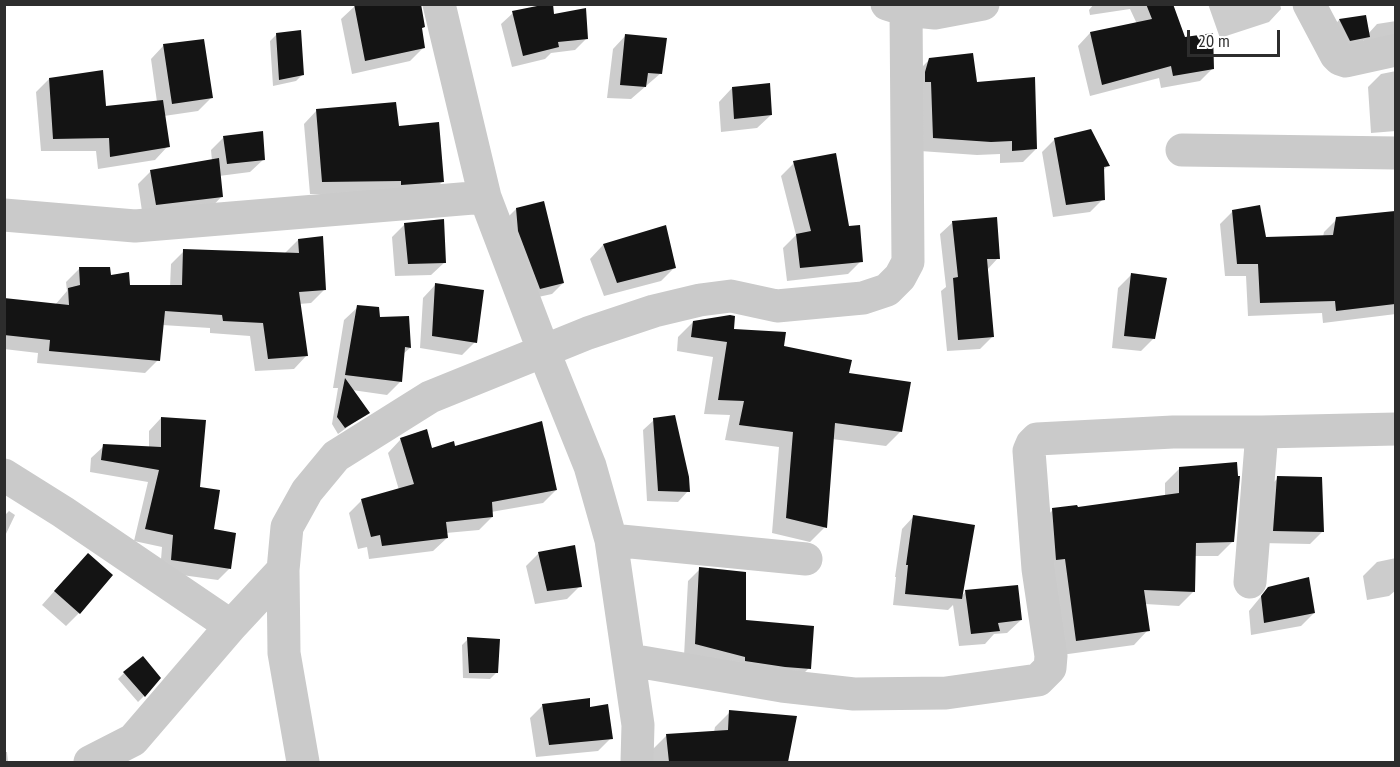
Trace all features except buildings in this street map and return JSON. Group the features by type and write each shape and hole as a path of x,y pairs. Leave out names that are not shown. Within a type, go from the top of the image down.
{"street":[{"path":"439,4 485,196 590,466 611,540 638,725 637,762"},
{"path":"303,762 284,653 283,570 287,527 307,491 336,456 430,397 588,333 643,315 700,300 731,296 777,306 863,298 887,290 900,278 908,262 896,7 935,13 983,4"},
{"path":"1309,4 1340,59 1346,61 1395,50"},
{"path":"1182,150 1395,153"},
{"path":"4,215 135,226 485,196"},
{"path":"630,660 783,686 854,694 946,693 1038,680 1050,668 1051,656 1038,569 1029,451 1037,439 1173,432 1395,429"},
{"path":"1250,582 1262,432"},
{"path":"4,475 231,626"},
{"path":"611,540 806,559"},
{"path":"90,762 133,740 231,626 283,570"}]}
